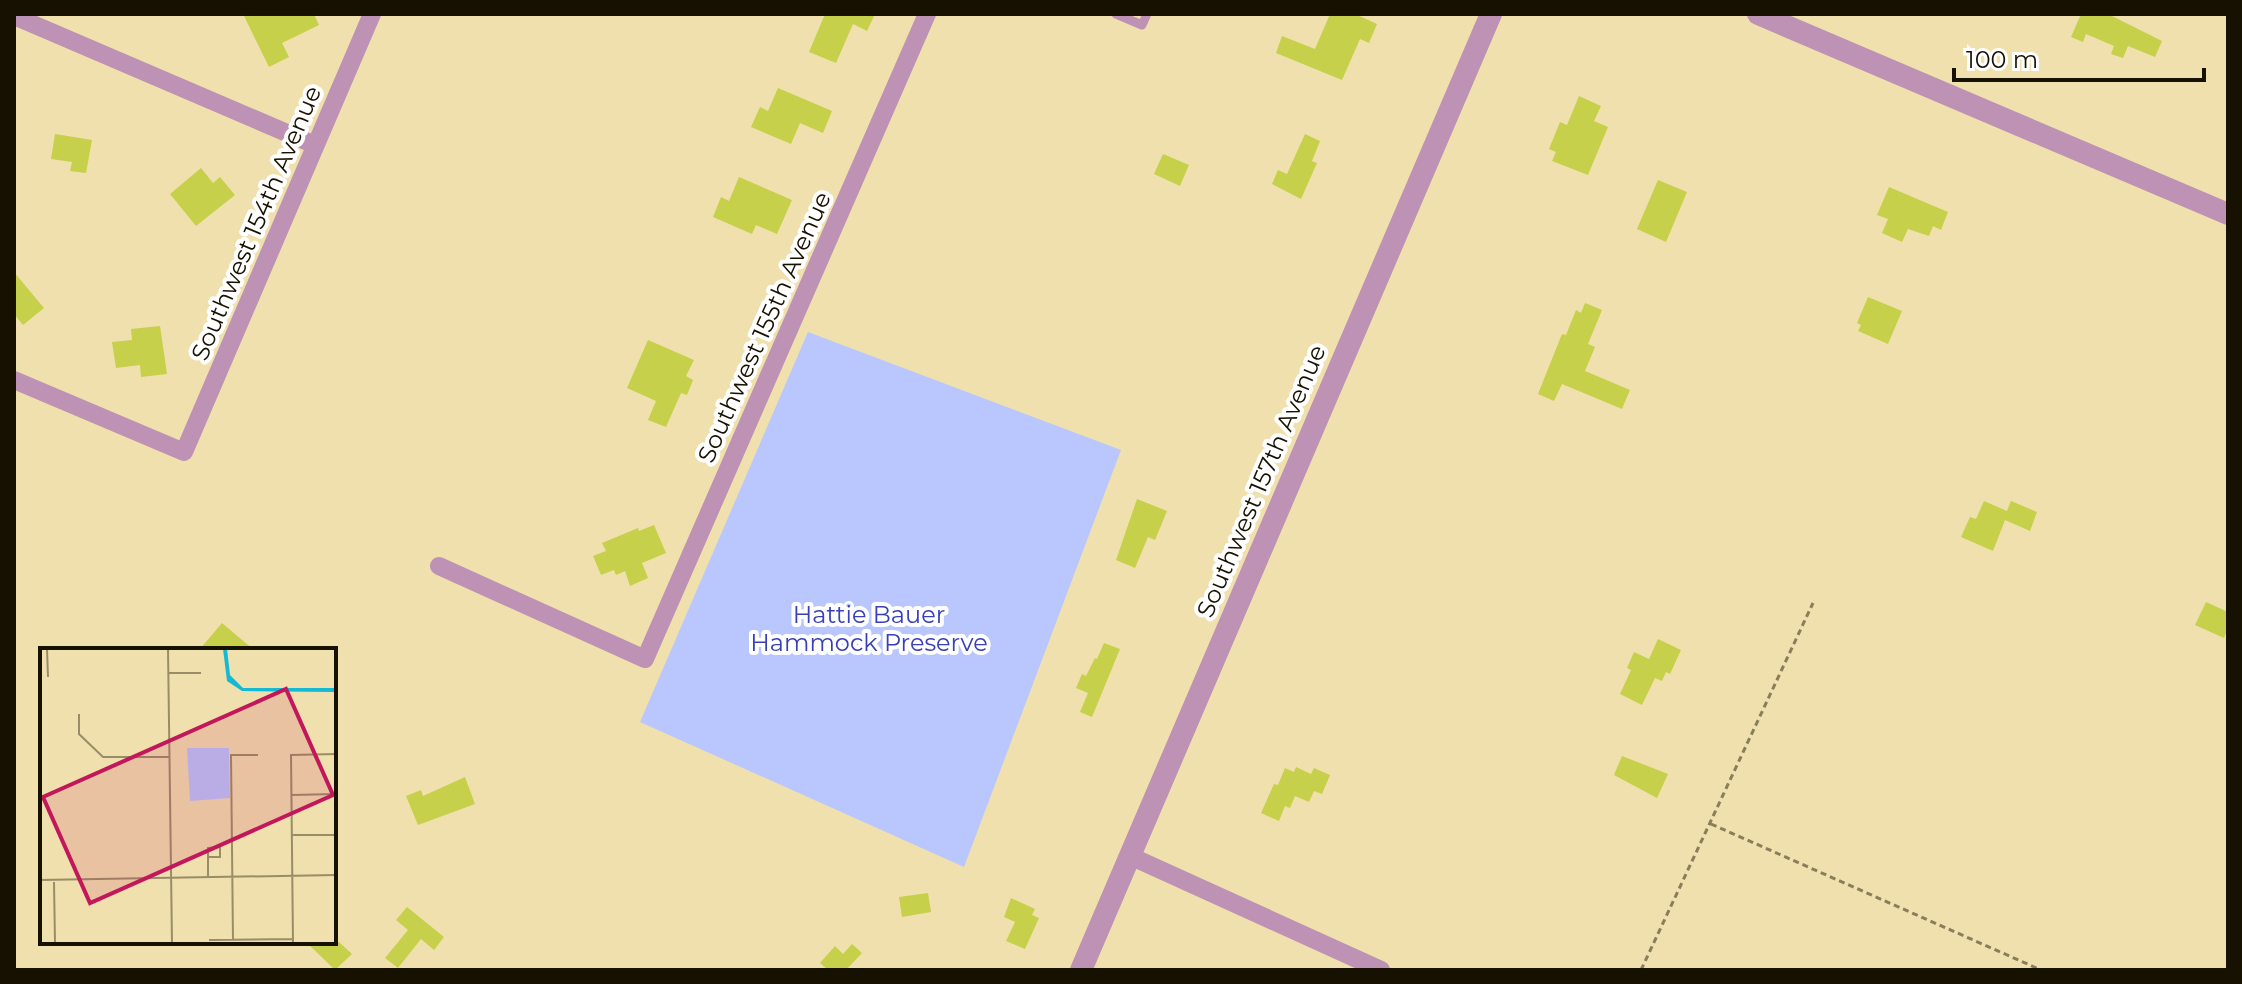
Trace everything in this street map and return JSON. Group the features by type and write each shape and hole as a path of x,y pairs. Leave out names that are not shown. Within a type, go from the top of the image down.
{"street":[{"name":"Southwest 154th Avenue","path":"14,380 184,452 372,14"},
{"name":"Southwest 155th Avenue","path":"439,566 645,659 927,14"},
{"name":"Southwest 157th Avenue","path":"1081,970 1491,14"},
{"path":"1758,14 2228,214"},
{"path":"14,16 315,145"},
{"path":"1130,856 1381,970"}],"lane":[{"path":"1116,14 1142,25 1147,14"}],"path":[{"path":"1641,970 1813,603"},
{"path":"1710,824 2041,970"}],"green space":[{"name":"Hattie Bauer Hammock Preserve","path":"808,332 1121,450 964,867 640,722"}],"building":[{"path":"243,14 314,14 319,25 282,43 289,57 269,67"},
{"path":"825,14 875,14 867,31 853,24 836,63 809,52"},
{"path":"1330,14 1355,14 1377,24 1369,43 1360,39 1342,80 1276,53 1282,36 1315,49"},
{"path":"2081,14 2108,14 2162,41 2155,57 2128,46 2123,58 2111,54 2114,46 2086,34 2083,42 2071,37"},
{"path":"778,88 832,111 823,133 800,123 791,144 751,127 760,107 768,111"},
{"path":"1579,96 1601,106 1594,121 1608,127 1588,175 1552,161 1556,152 1549,149 1560,122 1567,125"},
{"path":"55,134 92,140 86,173 70,171 72,162 51,159"},
{"path":"1305,134 1320,141 1312,161 1317,163 1301,199 1272,184 1278,170 1287,174"},
{"path":"1163,154 1189,165 1180,186 1154,174"},
{"path":"201,168 213,183 220,177 235,195 196,226 170,194"},
{"path":"739,177 792,200 777,234 756,225 752,234 713,217 721,197 729,201"},
{"path":"1658,180 1687,192 1666,242 1637,229"},
{"path":"1889,187 1948,212 1941,230 1933,226 1929,236 1908,229 1902,242 1882,233 1888,219 1877,215"},
{"path":"14,272 44,308 23,325 14,314"},
{"path":"1868,297 1902,311 1888,344 1858,331 1861,325 1857,323"},
{"path":"1585,303 1602,310 1588,344 1595,347 1585,371 1630,390 1622,409 1562,384 1554,401 1538,394 1562,334 1566,335 1576,310 1581,313"},
{"path":"160,326 167,374 141,377 140,365 116,368 112,342 132,340 131,329"},
{"path":"648,340 694,360 686,376 693,380 687,395 681,393 666,427 648,420 656,401 627,388"},
{"path":"1137,499 1167,511 1155,540 1148,537 1135,568 1116,560"},
{"path":"1984,501 2007,511 2011,501 2037,512 2030,531 2005,520 1993,551 1961,537 1970,517 1976,519"},
{"path":"654,525 666,553 642,563 648,578 630,586 625,571 616,575 614,570 601,575 593,556 606,551 602,543"},
{"path":"2206,602 2228,612 2228,628 2224,638 2195,625"},
{"path":"222,623 252,648 201,648"},
{"path":"1658,639 1681,650 1670,674 1666,672 1662,681 1655,678 1642,705 1620,694 1631,670 1627,668 1634,652 1649,659"},
{"path":"1104,643 1120,649 1092,717 1080,712 1088,693 1076,688 1082,674 1086,676 1097,659"},
{"path":"1622,756 1668,774 1657,798 1614,775"},
{"path":"1296,767 1311,774 1314,768 1330,775 1322,794 1314,791 1309,802 1295,796 1290,808 1285,806 1279,821 1261,813 1285,768 1294,772"},
{"path":"465,777 475,804 418,825 406,796 421,790 423,796"},
{"path":"928,893 931,912 902,917 899,897"},
{"path":"1011,898 1035,909 1032,915 1039,918 1025,949 1006,941 1015,922 1004,917"},
{"path":"407,907 444,937 434,950 421,939 398,968 385,958 408,930 396,920"},
{"path":"339,942 352,954 335,970 308,944"},
{"path":"852,944 862,953 846,970 828,970 820,963 835,946 843,954"}]}
